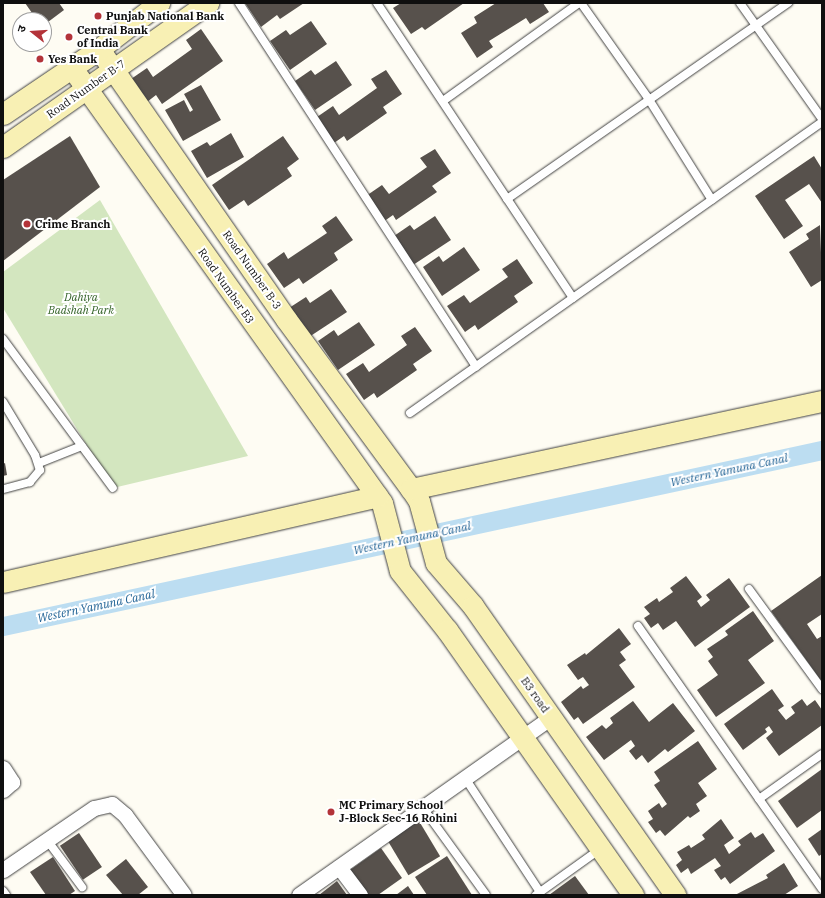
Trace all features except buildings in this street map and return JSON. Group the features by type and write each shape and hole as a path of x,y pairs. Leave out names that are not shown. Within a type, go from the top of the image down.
{"street":[{"path":"3,114 99,49 159,3"},
{"name":"Road Number B-7","path":"3,147 208,3"},
{"name":"Road Number B-3","path":"99,49 286,319 415,495"},
{"name":"Road Number B3","path":"72,68 380,499"},
{"path":"415,495 822,401"},
{"name":"B3 road","path":"415,495 436,563 473,606 675,895"},
{"path":"3,582 380,499 400,571 448,630 633,895"},
{"path":"299,895 551,718"},
{"path":"3,768 12,782 3,790"},
{"path":"3,870 94,808 112,804 125,815 184,895"},
{"path":"339,867 360,895"}],"lane":[{"path":"239,3 476,366"},
{"path":"378,3 573,298"},
{"path":"443,101 580,3 648,98 712,200"},
{"path":"410,412 822,121 740,3"},
{"path":"507,199 648,98 788,3"},
{"path":"3,339 113,488"},
{"path":"3,402 39,463 40,470 37,478 30,482 3,490"},
{"path":"39,463 82,446"},
{"path":"749,589 822,689"},
{"path":"638,626 822,889"},
{"path":"759,799 822,754"},
{"path":"465,778 538,894 600,848"},
{"path":"423,808 486,895"},
{"path":"47,840 82,887"},
{"path":"3,892 6,895"}],"green space":[{"name":"Dahiya Badshah Park","path":"100,200 248,456 113,488 3,308 3,272"}],"waterway":[{"name":"Western Yamuna Canal","path":"3,626 822,450"}],"place":[{"name":"Punjab National Bank","path":"98,16"},
{"name":"Central Bank of India","path":"69,37"},
{"name":"Yes Bank","path":"40,59"},
{"name":"Crime Branch","path":"27,224"},
{"name":"MC Primary School J-Block Sec-16 Rohini","path":"331,812"}]}
